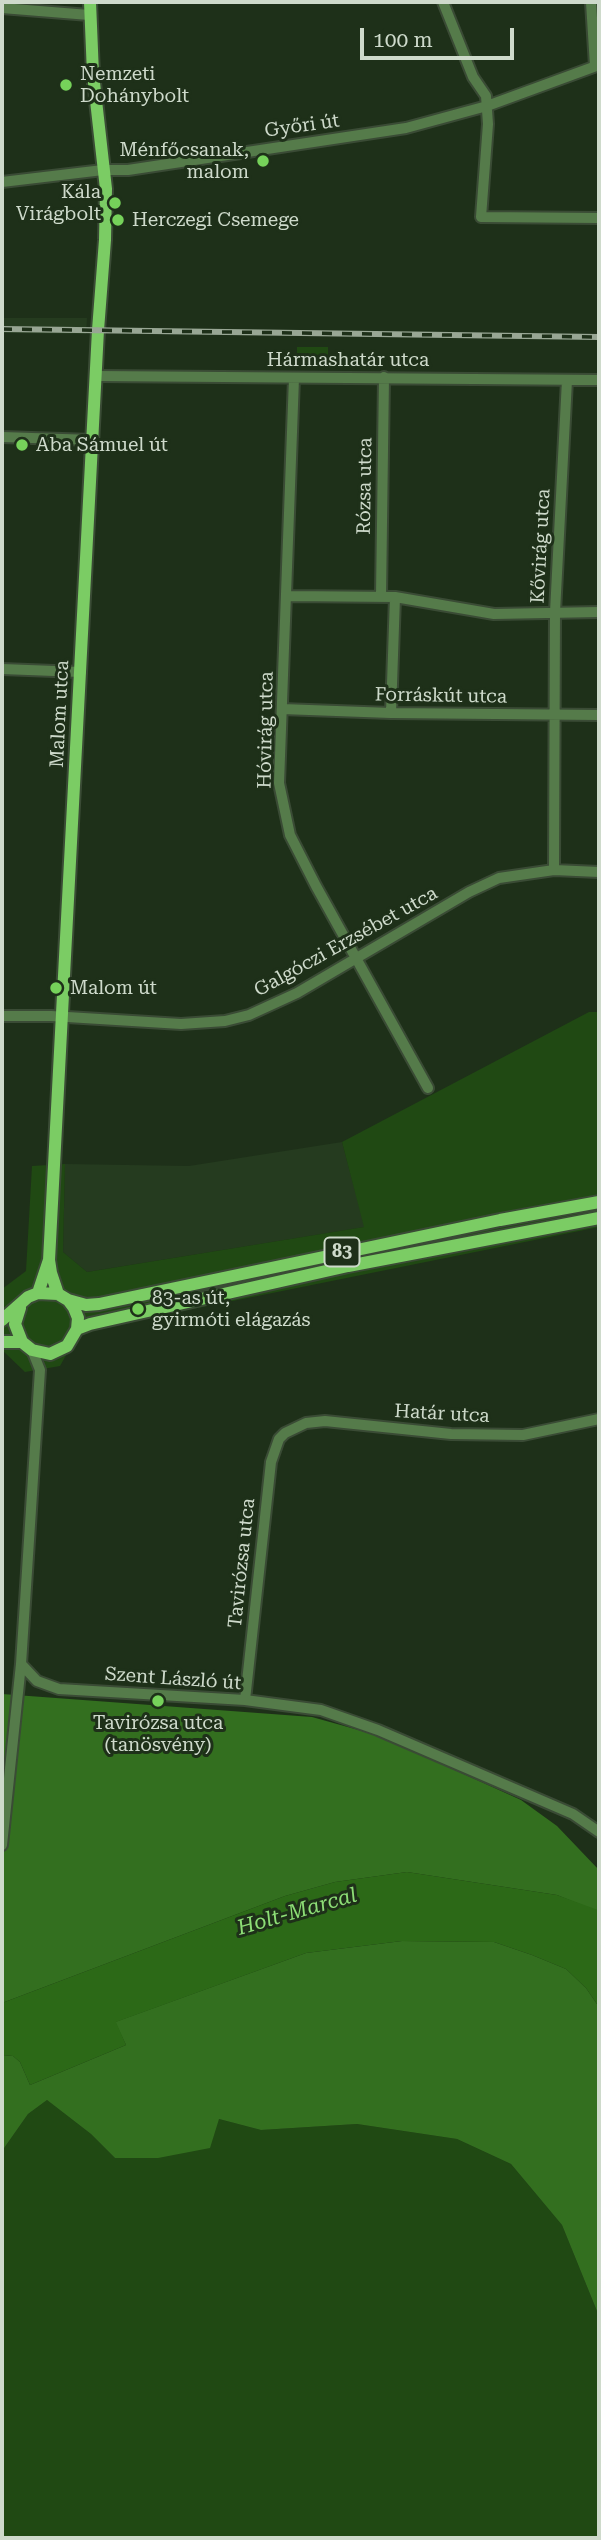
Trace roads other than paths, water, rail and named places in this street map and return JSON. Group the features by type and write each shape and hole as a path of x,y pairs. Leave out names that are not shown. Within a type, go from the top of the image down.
{"main road":[{"name":"Malom utca","path":"49,1259 105,240 106,189 90,8"},
{"name":"83","path":"38,1293 63,1297 86,1305 99,1304 500,1220 599,1202"},
{"name":"83","path":"77,1329 348,1266 599,1218"},
{"path":"2,1320 38,1293 49,1259"},
{"path":"2,1342 27,1346 40,1354 59,1352 74,1339 77,1329 74,1308 63,1297 51,1273 49,1259"},
{"path":"21,1305 15,1324 27,1346"}],"street":[{"path":"443,2 472,77 486,96 481,217 599,218"},
{"path":"591,2 597,66"},
{"path":"2,8 90,8"},
{"name":"Győri út","path":"2,182 103,170 128,170 406,128 487,106 597,66"},
{"name":"Hármashatár utca","path":"96,376 599,380"},
{"name":"Rózsa utca","path":"381,596 384,377"},
{"name":"Hóvirág utca","path":"294,378 279,783 290,835 428,1088"},
{"name":"Kővirág utca","path":"554,870 555,612 567,380"},
{"path":"2,437 93,440"},
{"path":"288,596 395,597 494,614 599,612"},
{"path":"391,713 395,597"},
{"path":"2,669 81,672"},
{"name":"Forráskút utca","path":"282,709 599,715"},
{"name":"Galgóczi Erzsébet utca","path":"2,1016 51,1016 181,1024 225,1021 249,1016 297,993 468,892 499,878 554,870 599,872"},
{"path":"2,1845 21,1664 40,1370 27,1346"},
{"path":"40,1370 59,1352"},
{"name":"Határ utca","path":"285,1433 306,1423 325,1421 451,1434 523,1435 599,1419"},
{"name":"Tavirózsa utca","path":"245,1700 271,1462 274,1450 285,1433"},
{"name":"Szent László út","path":"21,1664 37,1681 59,1689 245,1700 321,1710 378,1730 573,1814 599,1832"}],"water":[{"name":"Holt-Marcal","path":"407,1872 557,1895 598,1910 599,2007 586,1988 566,1969 494,1942 402,1941 306,1953 116,2022 126,2045 30,2085 20,2062 13,2056 2,2055 2,2003 285,1896 335,1882"}],"railway":[{"path":"2,329 599,337"}],"place":[{"name":"Nemzeti Dohánybolt","path":"66,85"},
{"name":"Ménfőcsanak, malom","path":"263,161"},
{"name":"Kála Virágbolt","path":"115,203"},
{"name":"Herczegi Csemege","path":"118,220"},
{"name":"Aba Sámuel út","path":"22,445"},
{"name":"Malom út","path":"56,988"},
{"name":"83-as út, gyirmóti elágazás","path":"138,1309"},
{"name":"Tavirózsa utca (tanösvény)","path":"158,1701"}]}
